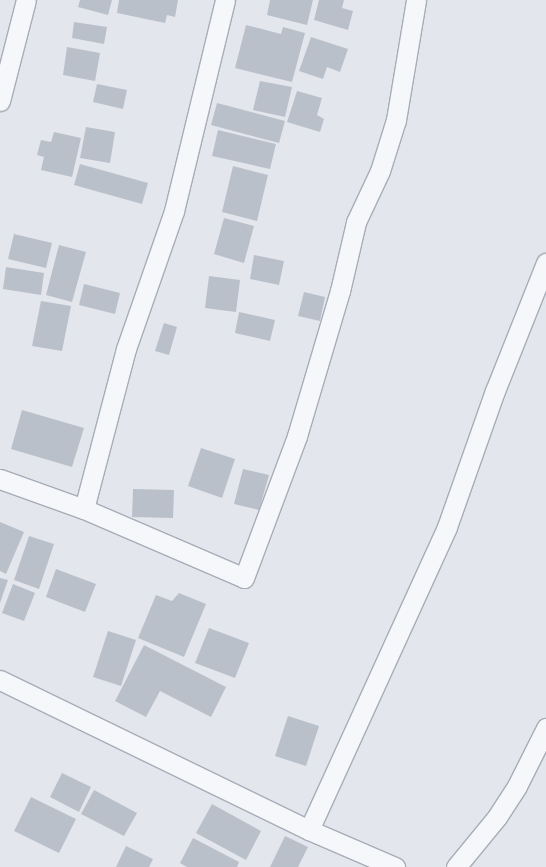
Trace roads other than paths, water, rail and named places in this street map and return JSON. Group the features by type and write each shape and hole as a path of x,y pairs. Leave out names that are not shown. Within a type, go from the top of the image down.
{"street":[{"path":"0,101 26,0"},
{"path":"84,509 126,349 174,211 225,0"},
{"path":"0,479 84,509 244,578 297,436 356,222 380,171 396,120 416,0"},
{"path":"308,830 447,527 495,391 546,263"},
{"path":"0,680 308,830 395,867"},
{"path":"456,867 502,809 546,728"}]}
